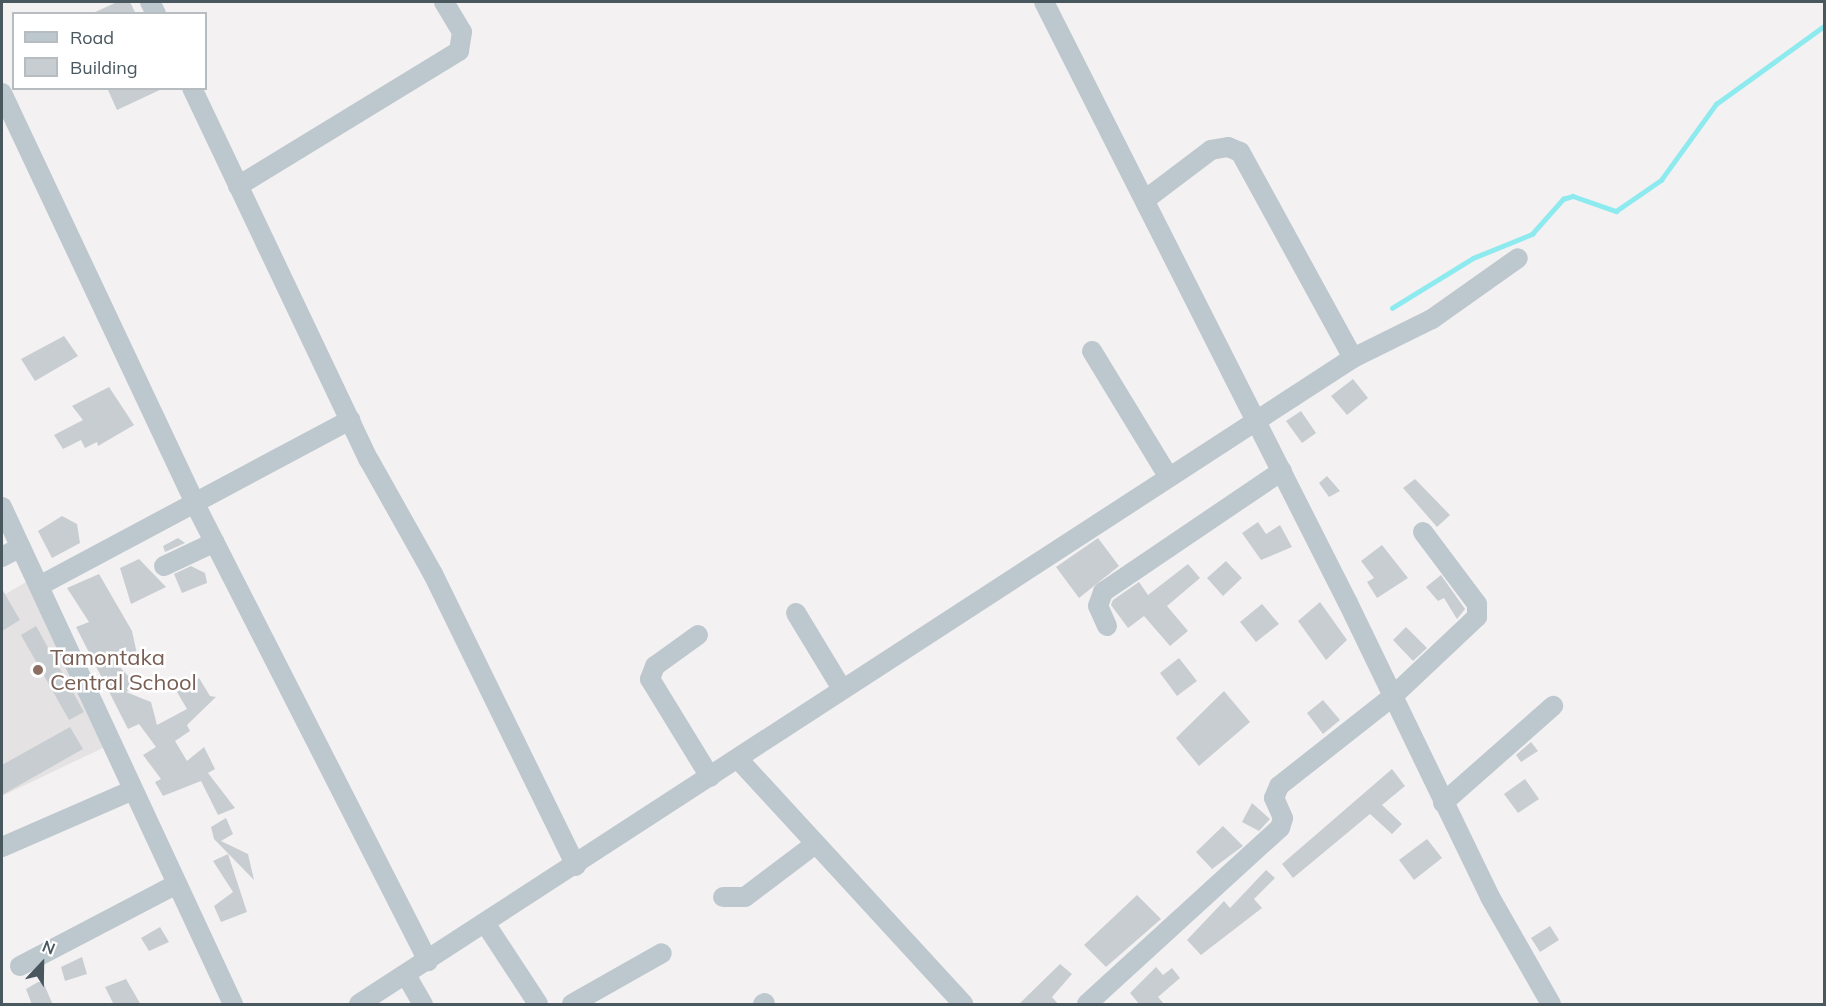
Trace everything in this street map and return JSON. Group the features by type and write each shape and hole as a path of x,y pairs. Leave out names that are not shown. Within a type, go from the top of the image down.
{"street":[{"path":"238,186 459,51 462,32 444,2"},
{"path":"1044,2 1256,418 1443,803 1551,1005"},
{"path":"193,90 350,420 433,574 576,866"},
{"path":"2,93 196,506 428,961"},
{"path":"1145,200 1211,150 1228,147 1240,152 1353,358"},
{"path":"360,1005 487,926 1256,418 1353,358 1432,319 1518,258"},
{"path":"1092,351 1168,476"},
{"path":"39,586 196,506 350,420"},
{"path":"1107,626 1098,600 1107,588 1282,471"},
{"path":"2,507 175,885 225,1001"},
{"path":"1087,1005 1280,828 1283,818 1274,798 1279,786 1392,697 1479,613 1423,532"},
{"path":"164,566 215,542"},
{"path":"2,557 21,548"},
{"path":"796,613 843,689"},
{"path":"698,635 655,666 650,679 710,777"},
{"path":"1443,803 1553,706"},
{"path":"738,759 963,1005"},
{"path":"2,846 131,791"},
{"path":"723,897 745,897 815,844"},
{"path":"20,966 175,885"},
{"path":"487,926 538,1005"},
{"path":"572,1005 662,953"},
{"path":"406,975 423,1005"}],"shaded area":[{"name":"Tamontaka Central School","path":"33,578 109,745 2,796 2,596"}],"building":[{"path":"117,2 130,2 135,12 95,12"},
{"path":"108,90 160,90 117,110"},
{"path":"64,336 78,356 35,381 21,359"},
{"path":"1353,379 1368,398 1347,415 1331,396"},
{"path":"109,387 134,425 98,446 97,442 85,448 81,440 63,449 54,435 83,420 72,406"},
{"path":"1301,411 1316,433 1302,443 1286,421"},
{"path":"1327,476 1340,491 1329,497 1319,483"},
{"path":"1415,479 1450,515 1437,527 1403,488"},
{"path":"62,516 77,524 80,543 52,558 38,531"},
{"path":"1258,522 1266,534 1280,525 1292,547 1261,560 1242,533"},
{"path":"178,538 185,543 165,552 163,546"},
{"path":"1098,538 1119,566 1079,598 1056,567"},
{"path":"1382,545 1408,578 1377,598 1367,582 1374,578 1361,561"},
{"path":"139,559 166,587 131,604 120,568"},
{"path":"1226,561 1242,578 1223,596 1207,578"},
{"path":"1188,564 1200,578 1167,606 1188,631 1170,646 1144,616 1128,628 1111,605 1113,600 1139,582 1148,595"},
{"path":"191,566 205,573 207,583 182,593 174,574"},
{"path":"99,574 132,631 137,654 112,658 137,686 126,692 151,702 157,725 187,709 177,692 199,678 210,696 216,697 187,725 190,731 175,741 187,761 204,747 215,769 208,773 235,808 218,815 201,781 163,796 155,782 161,779 143,755 156,747 139,724 128,729 76,627 89,622 67,588"},
{"path":"1441,575 1465,609 1457,619 1444,598 1438,601 1426,587"},
{"path":"2,589 20,620 2,631"},
{"path":"1320,602 1347,640 1326,660 1298,621"},
{"path":"1262,604 1279,624 1256,642 1240,622"},
{"path":"36,626 84,712 69,720 21,635"},
{"path":"1406,627 1427,648 1413,661 1393,640"},
{"path":"1179,658 1197,681 1177,696 1160,673"},
{"path":"1224,691 1250,722 1199,766 1176,738"},
{"path":"1323,700 1340,720 1323,734 1307,713"},
{"path":"70,727 83,749 2,795 2,765"},
{"path":"1531,742 1538,751 1521,762 1516,755"},
{"path":"1392,769 1405,786 1382,805 1402,824 1392,834 1370,814 1293,878 1282,864"},
{"path":"1525,779 1539,799 1518,813 1504,794"},
{"path":"1252,803 1270,819 1259,831 1242,822"},
{"path":"226,818 233,834 221,841 248,854 254,880 214,839 211,827"},
{"path":"1223,826 1243,846 1212,869 1196,852"},
{"path":"1427,839 1442,858 1414,880 1399,860"},
{"path":"228,854 247,912 221,922 214,906 233,892 213,861"},
{"path":"1266,870 1275,878 1254,899 1262,908 1201,955 1187,940 1224,901 1230,908"},
{"path":"1137,895 1161,919 1106,967 1084,945"},
{"path":"1550,926 1559,940 1540,952 1531,938"},
{"path":"160,927 169,942 149,951 141,938"},
{"path":"82,957 87,974 65,981 61,967"},
{"path":"1060,964 1072,974 1052,997 1059,1005 1018,1005"},
{"path":"1156,967 1163,975 1172,968 1180,978 1158,997 1165,1005 1140,1005 1130,993"},
{"path":"126,979 141,1005 114,1005 105,987"},
{"path":"38,982 43,982 53,1005 32,1005 26,989"}],"waterway":[{"path":"1392,308 1473,258 1532,234 1563,199 1573,196 1616,211 1661,180 1716,104 1824,26"}],"place":[{"name":"Tamontaka Central School","path":"38,670"}]}
